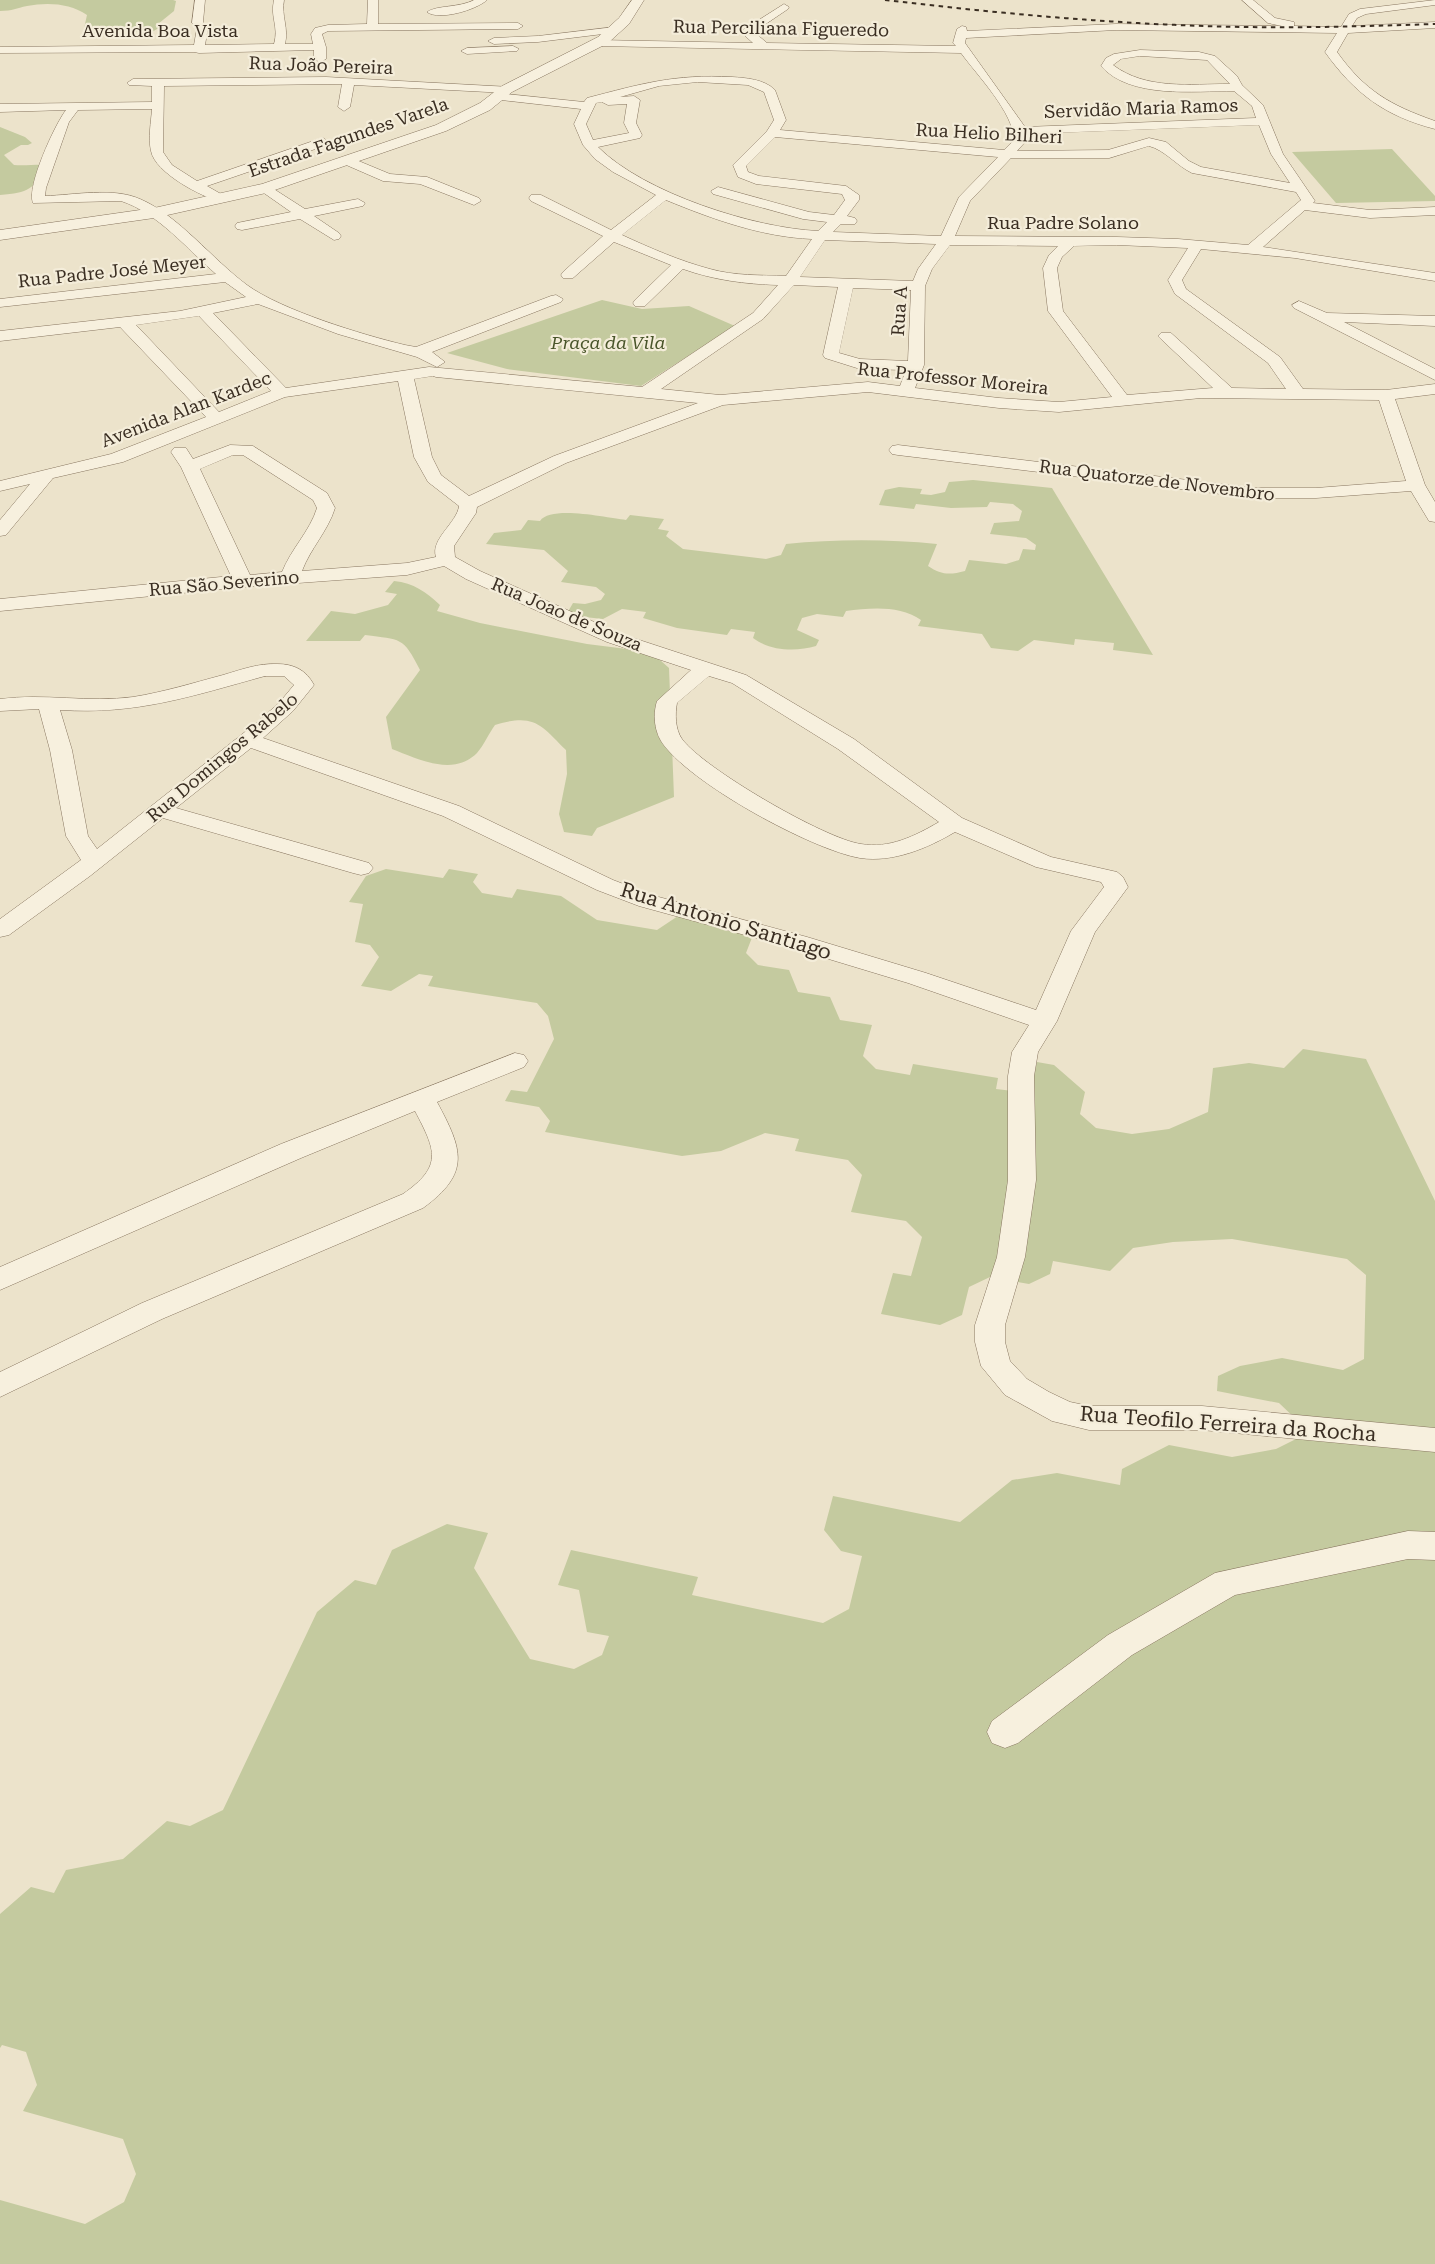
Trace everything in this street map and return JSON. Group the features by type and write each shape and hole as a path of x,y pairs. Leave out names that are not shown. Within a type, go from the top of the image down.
{"street":[{"path":"199,50 203,27 197,23 200,0"},
{"path":"279,0 276,13 283,32 279,47"},
{"path":"368,29 377,12 373,0"},
{"path":"424,12 465,9 482,0"},
{"name":"Estrada Fagundes Varela","path":"0,236 154,213 266,188 349,161 461,119 504,93 593,46 615,30 638,0"},
{"path":"1247,0 1277,23 1346,27"},
{"path":"1435,2 1364,11 1353,16 1331,52 1361,90 1376,102 1435,124"},
{"path":"763,45 747,32 784,7"},
{"path":"1020,131 1011,113 959,43 961,32 1133,26 1435,25"},
{"path":"326,80 319,77 320,47 316,34 319,30 518,26"},
{"path":"368,29 420,40"},
{"path":"454,42 538,39 615,30"},
{"name":"Rua Perciliana Figueredo","path":"467,51 593,46 763,45 964,50"},
{"name":"Avenida Boa Vista","path":"0,50 199,50 320,47"},
{"path":"1237,87 1146,85 1113,72 1107,66 1110,60 1118,56 1140,53 1199,55 1211,58 1257,105 1277,154 1308,201 1252,249"},
{"path":"645,393 758,316 789,282 820,237 852,200 851,192 756,180 743,174 739,165 772,133 780,120 769,90 750,82 698,79 669,81 599,97 589,104 580,124 589,145 618,169 665,195 699,209 759,227 820,237 946,240"},
{"name":"Rua João Pereira","path":"133,83 326,80 504,93 589,104 634,100 630,123 636,135 589,145"},
{"path":"158,82 157,152 159,158 169,168 221,198"},
{"path":"344,107 348,82"},
{"path":"0,108 159,105"},
{"path":"75,106 63,122 39,188 38,200 128,198 154,213 228,277 259,299 398,348 405,355 429,364 556,299"},
{"name":"Servidão Maria Ramos","path":"1020,131 1263,122"},
{"name":"Rua Padre Solano","path":"1020,131 1020,141 1009,156 964,200 946,240 1117,241 1252,249 1435,277"},
{"name":"Rua Helio Bilheri","path":"772,133 1009,156 1109,154 1149,142 1171,150 1184,164 1197,170 1300,189"},
{"path":"198,185 323,142"},
{"path":"349,161 388,178 422,180 474,201"},
{"path":"266,188 334,236"},
{"path":"718,191 798,213 837,220 861,221"},
{"path":"568,275 665,195"},
{"path":"536,198 642,250 680,265 730,277 789,282 918,286"},
{"path":"242,226 358,203"},
{"path":"1304,206 1370,214 1435,211"},
{"name":"Rua A","path":"906,390 916,365 918,286 925,269 946,240"},
{"path":"1070,242 1056,255 1050,268 1056,311 1123,401"},
{"path":"1197,245 1175,280 1176,285 1187,297 1274,360 1298,394"},
{"path":"640,303 680,265"},
{"name":"Rua Padre José Meyer","path":"0,303 151,302 228,277"},
{"path":"846,284 831,355 839,361 850,363 916,365"},
{"path":"0,336 124,322 151,302 202,312 259,299"},
{"path":"1299,305 1435,375"},
{"path":"202,312 282,393"},
{"path":"1323,317 1435,321"},
{"path":"124,322 217,418"},
{"path":"1166,336 1227,393"},
{"name":"Rua Professor Moreira","path":"386,376 408,382 429,364"},
{"name":"Rua Professor Moreira","path":"386,376 429,364 505,377 720,400 849,387 906,390 1037,406 1080,406 1227,393 1386,395 1435,388"},
{"name":"Avenida Alan Kardec","path":"0,486 117,458 282,393 386,376"},
{"path":"408,382 423,457 434,478 468,504"},
{"path":"1386,395 1416,485 1435,516"},
{"path":"447,560 444,552 445,546 466,513 468,504 505,483 545,466 720,400"},
{"path":"171,438 190,467 243,580"},
{"path":"190,467 230,450 247,450 321,497 326,508 323,519 298,556 290,577"},
{"name":"Rua Quatorze de Novembro","path":"898,450 1254,494 1316,493 1416,485"},
{"path":"0,531 47,475"},
{"name":"Rua São Severino","path":"0,604 243,580 406,569 447,560"},
{"name":"Rua Joao de Souza","path":"447,560 614,638 707,667 739,680 846,744 954,823 1044,862 1109,877 1115,882 1116,887 1083,931 1074,955"},
{"path":"707,667 667,701 668,735 684,754 735,790 817,838 836,846 860,851 887,850 924,841 954,823"},
{"name":"Rua Domingos Rabelo","path":"0,705 48,703 99,706 133,703 264,670 279,669 294,672 302,679 304,685 297,698 247,740 93,861 0,930"},
{"path":"48,703 61,750 77,836 93,861"},
{"name":"Rua Antonio Santiago","path":"247,740 451,811 605,885 647,901 830,952 1044,1021"},
{"path":"159,810 360,868"},
{"name":"Rua Teofilo Ferreira da Rocha","path":"1074,955 1044,1021 1025,1052 1021,1076 1022,1180 1011,1257 990,1325 990,1342 996,1366 1016,1387 1031,1396 1063,1413 1089,1418 1202,1418 1435,1440"},
{"path":"0,1279 291,1152 515,1061"},
{"path":"0,1385 152,1311 413,1201 429,1191 447,1162 447,1151 422,1100"},
{"path":"1005,1732 1120,1645 1227,1583 1408,1545 1435,1546"}],"green space":[{"path":"0,0 176,1 174,11 158,24 162,26 152,32 139,31 122,36 83,33 87,15 73,8 58,4 42,4 0,11"},
{"path":"0,127 25,137 32,143 21,145 4,155 14,165 49,165 34,185 18,193 0,195"},
{"path":"1392,149 1435,196 1435,201 1336,203 1292,152"},
{"name":"Praça da Vila","path":"602,300 642,309 689,306 735,326 641,386 507,369 447,353"},
{"path":"973,480 1052,488 1153,655 1113,650 1114,643 1075,639 1074,645 1034,640 1018,651 991,648 982,634 918,626 921,620 913,615 885,609 846,611 843,617 817,614 802,618 797,630 819,640 816,646 792,650 767,646 753,638 755,632 731,629 727,635 677,628 643,618 646,612 622,609 603,619 566,615 573,603 585,604 601,600 605,594 596,587 561,582 568,571 544,550 486,544 494,533 521,530 528,520 540,521 546,516 567,513 626,520 630,515 664,519 658,529 669,531 666,536 683,549 766,559 781,555 786,544 842,540 918,542 937,544 928,566 937,571 955,573 965,571 969,560 1006,564 1019,560 1023,549 1035,550 1036,545 1026,538 990,534 994,523 1019,521 1022,511 1013,504 990,502 987,507 951,508 916,504 914,509 879,505 885,490 899,487 922,489 920,494 931,495 945,492 949,482"},
{"path":"394,581 414,586 425,592 440,605 437,611 480,623 587,644 651,652 669,668 674,797 597,828 592,836 564,832 559,814 567,774 566,750 535,723 519,720 495,725 477,753 457,764 435,764 392,749 386,717 420,670 405,645 394,639 365,635 360,641 306,641 331,611 355,614 388,605 397,594 385,592"},
{"path":"386,869 443,878 449,869 478,874 473,882 482,893 512,898 517,889 561,896 597,920 657,930 681,914 753,935 746,953 758,965 789,970 798,992 830,997 840,1020 872,1025 863,1056 876,1069 910,1075 913,1064 998,1078 996,1089 1013,1091 1032,1083 1037,1062 1054,1065 1085,1092 1080,1114 1096,1128 1132,1134 1169,1129 1208,1112 1213,1068 1249,1063 1284,1068 1303,1049 1366,1059 1435,1201 1435,2264 0,2264 0,2200 85,2224 124,2202 136,2174 123,2139 23,2111 37,2085 26,2052 2,2045 0,2048 0,1914 31,1887 54,1893 66,1870 123,1859 167,1821 190,1826 223,1810 317,1612 355,1580 376,1585 392,1550 447,1524 488,1533 474,1568 530,1659 574,1669 602,1655 609,1636 587,1632 579,1590 558,1585 571,1550 698,1577 692,1595 823,1623 849,1609 862,1556 841,1551 824,1530 833,1496 960,1522 1012,1480 1057,1473 1120,1485 1122,1469 1169,1445 1232,1457 1276,1449 1298,1438 1299,1422 1279,1403 1217,1391 1218,1376 1240,1366 1282,1358 1343,1370 1364,1359 1366,1275 1347,1259 1232,1239 1173,1242 1133,1248 1110,1271 1053,1261 1050,1274 1029,1284 990,1277 969,1287 962,1315 940,1325 881,1314 893,1273 911,1276 922,1237 906,1221 851,1212 862,1175 848,1160 795,1151 799,1139 765,1133 721,1151 682,1156 545,1132 550,1121 539,1107 505,1101 511,1090 527,1092 554,1039 548,1016 537,1003 428,986 433,976 419,974 391,991 361,986 379,957 370,945 355,942 363,904 349,902 366,876"}],"railway":[{"path":"885,0 1019,14 1199,26 1340,27 1435,24"}]}
